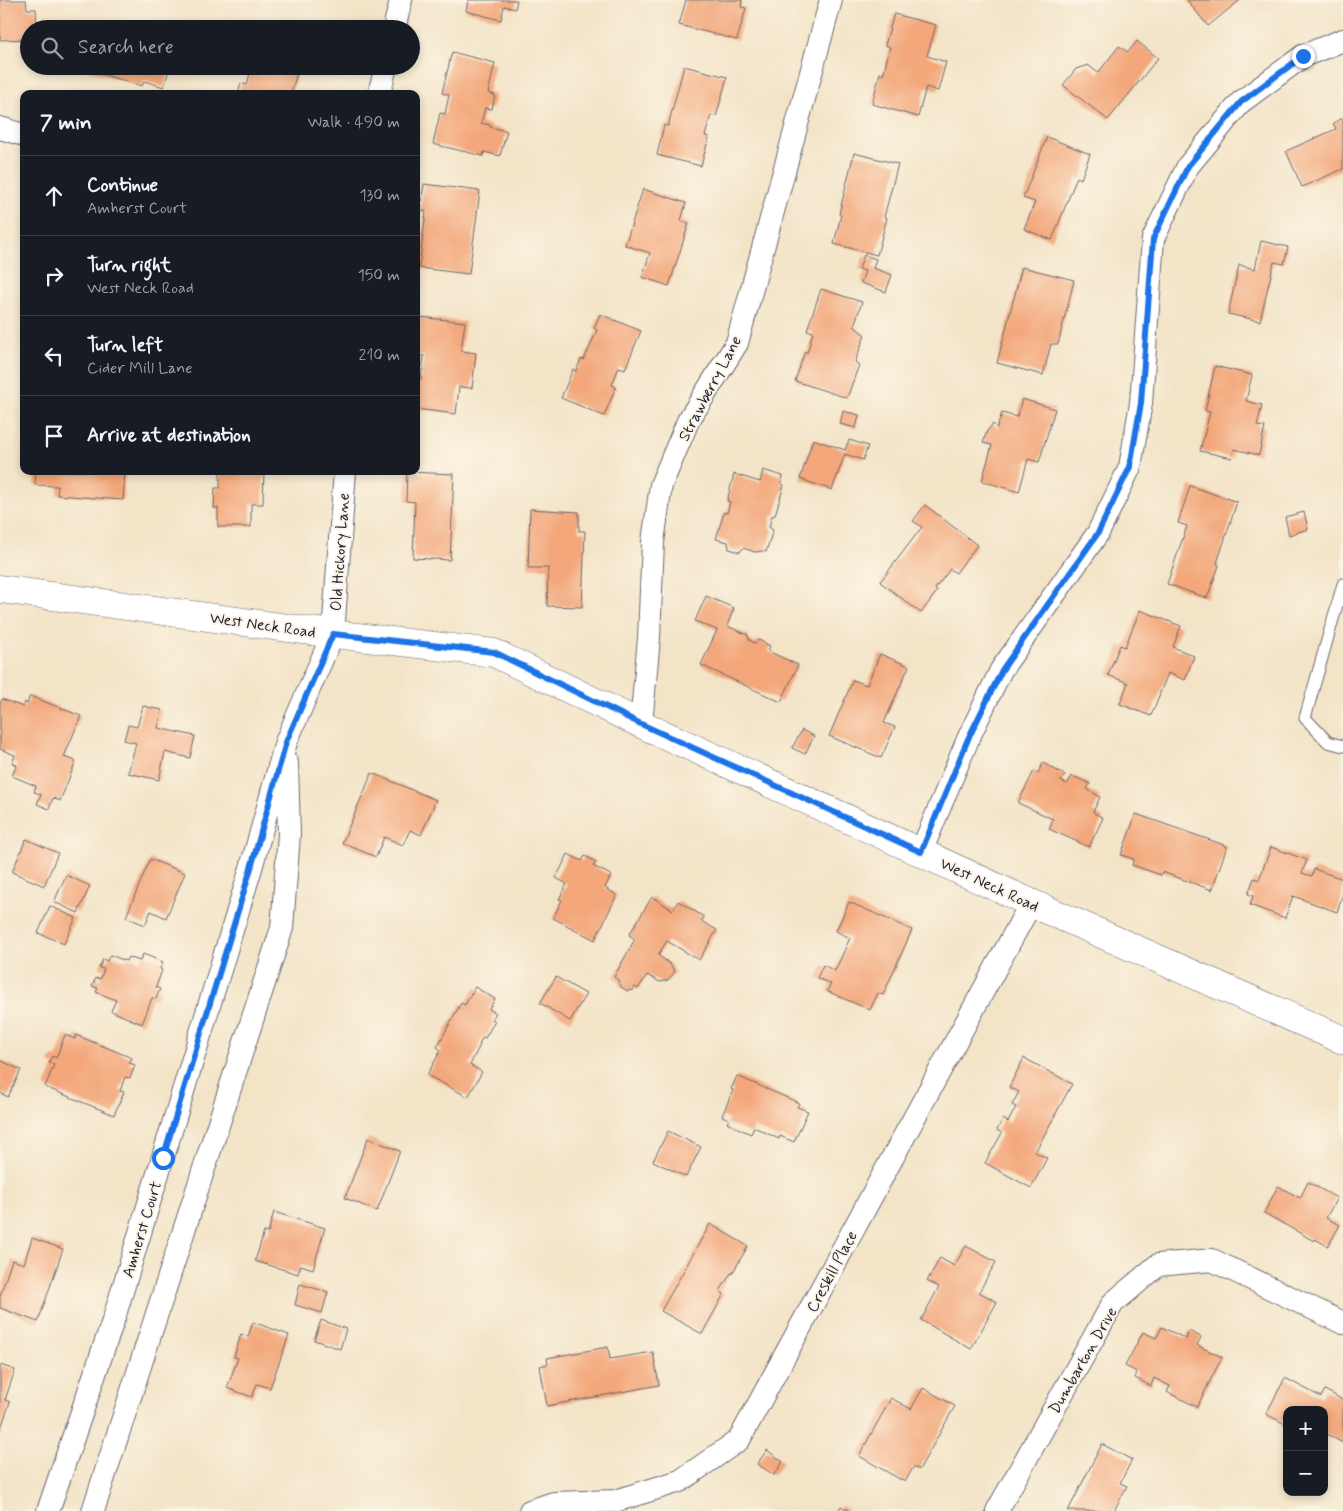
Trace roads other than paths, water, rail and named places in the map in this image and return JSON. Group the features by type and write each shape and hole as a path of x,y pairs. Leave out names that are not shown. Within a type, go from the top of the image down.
{"street":[{"path":"396,20 401,0"},
{"name":"Strawberry Lane","path":"641,724 649,638 653,542 661,484 688,421 736,343 830,0"},
{"path":"921,852 968,739 1002,670 1098,533 1130,467 1141,403 1153,239 1188,166 1241,102 1303,56 1343,40"},
{"path":"381,90 384,75"},
{"path":"0,128 20,134"},
{"name":"Old Hickory Lane","path":"333,634 345,475"},
{"name":"West Neck Road","path":"0,589 333,634 494,652 641,724 1030,903 1343,1040"},
{"name":"Amherst Court","path":"48,1511 114,1318 251,868 286,742 333,634"},
{"name":"Amherst Court","path":"93,1511 282,928 289,834 286,742"},
{"name":"Creskill Place","path":"530,1511 554,1503 615,1501 680,1481 739,1440 1030,903"},
{"name":"Dumbarton Drive","path":"997,1511 1113,1304 1158,1265 1212,1260 1343,1323"}],"lane":[{"path":"1343,584 1305,718 1328,742 1343,746"}]}
